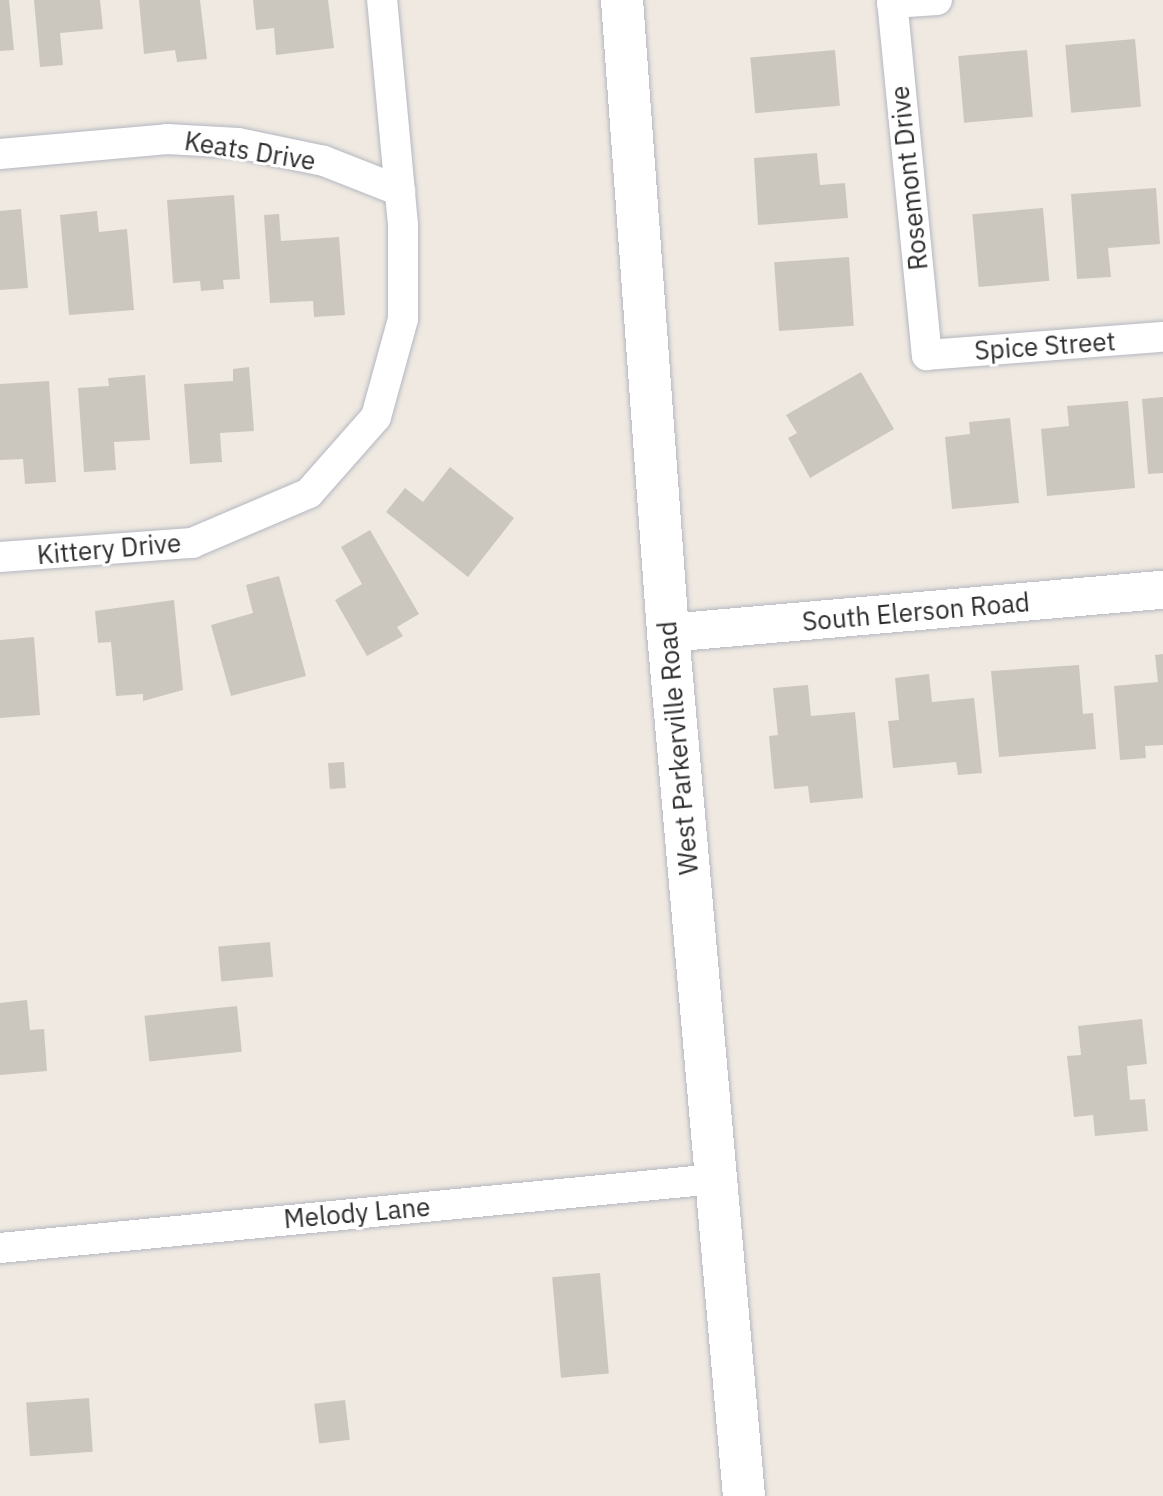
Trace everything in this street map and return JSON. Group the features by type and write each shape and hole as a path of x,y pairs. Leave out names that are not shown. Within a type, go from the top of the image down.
{"main road":[{"name":"West Parkerville Road","path":"622,0 668,633 744,1496"}],"street":[{"name":"Kittery Drive","path":"0,557 192,543 309,493 376,417 403,319 400,191 382,0"},
{"path":"892,2 937,0"},
{"name":"Rosemont Drive","path":"892,2 927,355"},
{"name":"Keats Drive","path":"0,154 167,139 238,143 324,161 400,191"},
{"name":"Spice Street","path":"927,355 1163,337"},
{"name":"South Elerson Road","path":"668,633 1163,590"},
{"name":"Melody Lane","path":"0,1248 715,1179"}],"building":[{"path":"0,0 9,0 14,50 0,51"},
{"path":"34,0 100,0 103,29 60,33 63,65 40,67"},
{"path":"139,0 200,0 207,59 177,62 175,50 144,54"},
{"path":"253,0 328,0 334,48 276,55 274,28 256,30"},
{"path":"1135,39 1141,107 1071,113 1065,45"},
{"path":"835,50 840,106 755,113 750,57"},
{"path":"1027,50 1033,117 964,123 958,56"},
{"path":"817,153 820,185 845,183 848,218 758,225 754,158"},
{"path":"1156,188 1160,244 1108,248 1111,277 1077,279 1071,194"},
{"path":"234,195 240,279 223,280 224,289 201,291 200,281 173,283 167,200"},
{"path":"1043,208 1049,281 979,287 972,214"},
{"path":"21,209 28,288 0,290 0,211"},
{"path":"97,211 99,232 127,229 134,310 69,315 60,215"},
{"path":"279,214 281,241 339,237 345,315 314,317 313,301 270,303 264,215"},
{"path":"849,257 854,326 779,331 774,262"},
{"path":"249,367 254,431 220,433 222,462 190,464 184,384 233,381 233,369"},
{"path":"861,372 894,429 810,478 788,438 797,433 786,415"},
{"path":"145,375 150,440 114,442 116,470 84,472 78,388 109,386 108,378"},
{"path":"49,381 56,482 25,484 23,459 0,460 0,384"},
{"path":"1163,397 1163,473 1148,474 1142,399"},
{"path":"1128,401 1135,488 1047,496 1041,429 1069,426 1067,406"},
{"path":"1010,418 1019,503 952,509 945,437 970,434 969,422"},
{"path":"450,467 514,518 468,577 386,512 405,488 423,502"},
{"path":"370,530 419,614 397,627 403,636 367,656 335,600 362,584 341,547"},
{"path":"279,576 306,676 231,696 211,625 253,613 246,585"},
{"path":"174,600 183,690 143,701 143,694 116,696 111,642 98,643 95,611"},
{"path":"34,637 40,715 0,718 0,640"},
{"path":"1163,654 1163,745 1145,746 1146,758 1120,760 1114,686 1158,682 1155,655"},
{"path":"1079,665 1083,714 1093,713 1096,749 999,757 991,671"},
{"path":"929,674 932,702 974,698 982,773 958,775 956,762 893,768 888,721 899,720 895,678"},
{"path":"808,685 811,716 855,712 863,798 810,803 808,786 774,789 769,736 778,735 773,688"},
{"path":"344,762 346,788 330,789 328,763"},
{"path":"270,942 273,977 221,981 218,947"},
{"path":"27,1000 30,1030 44,1029 47,1071 0,1075 0,1003"},
{"path":"237,1006 242,1052 149,1061 145,1016"},
{"path":"1142,1019 1147,1064 1127,1066 1130,1100 1145,1099 1148,1131 1095,1136 1093,1115 1074,1117 1067,1056 1081,1055 1078,1026"},
{"path":"600,1273 609,1374 561,1378 552,1277"},
{"path":"89,1398 93,1452 30,1456 26,1402"},
{"path":"345,1400 350,1440 319,1443 314,1404"}]}
